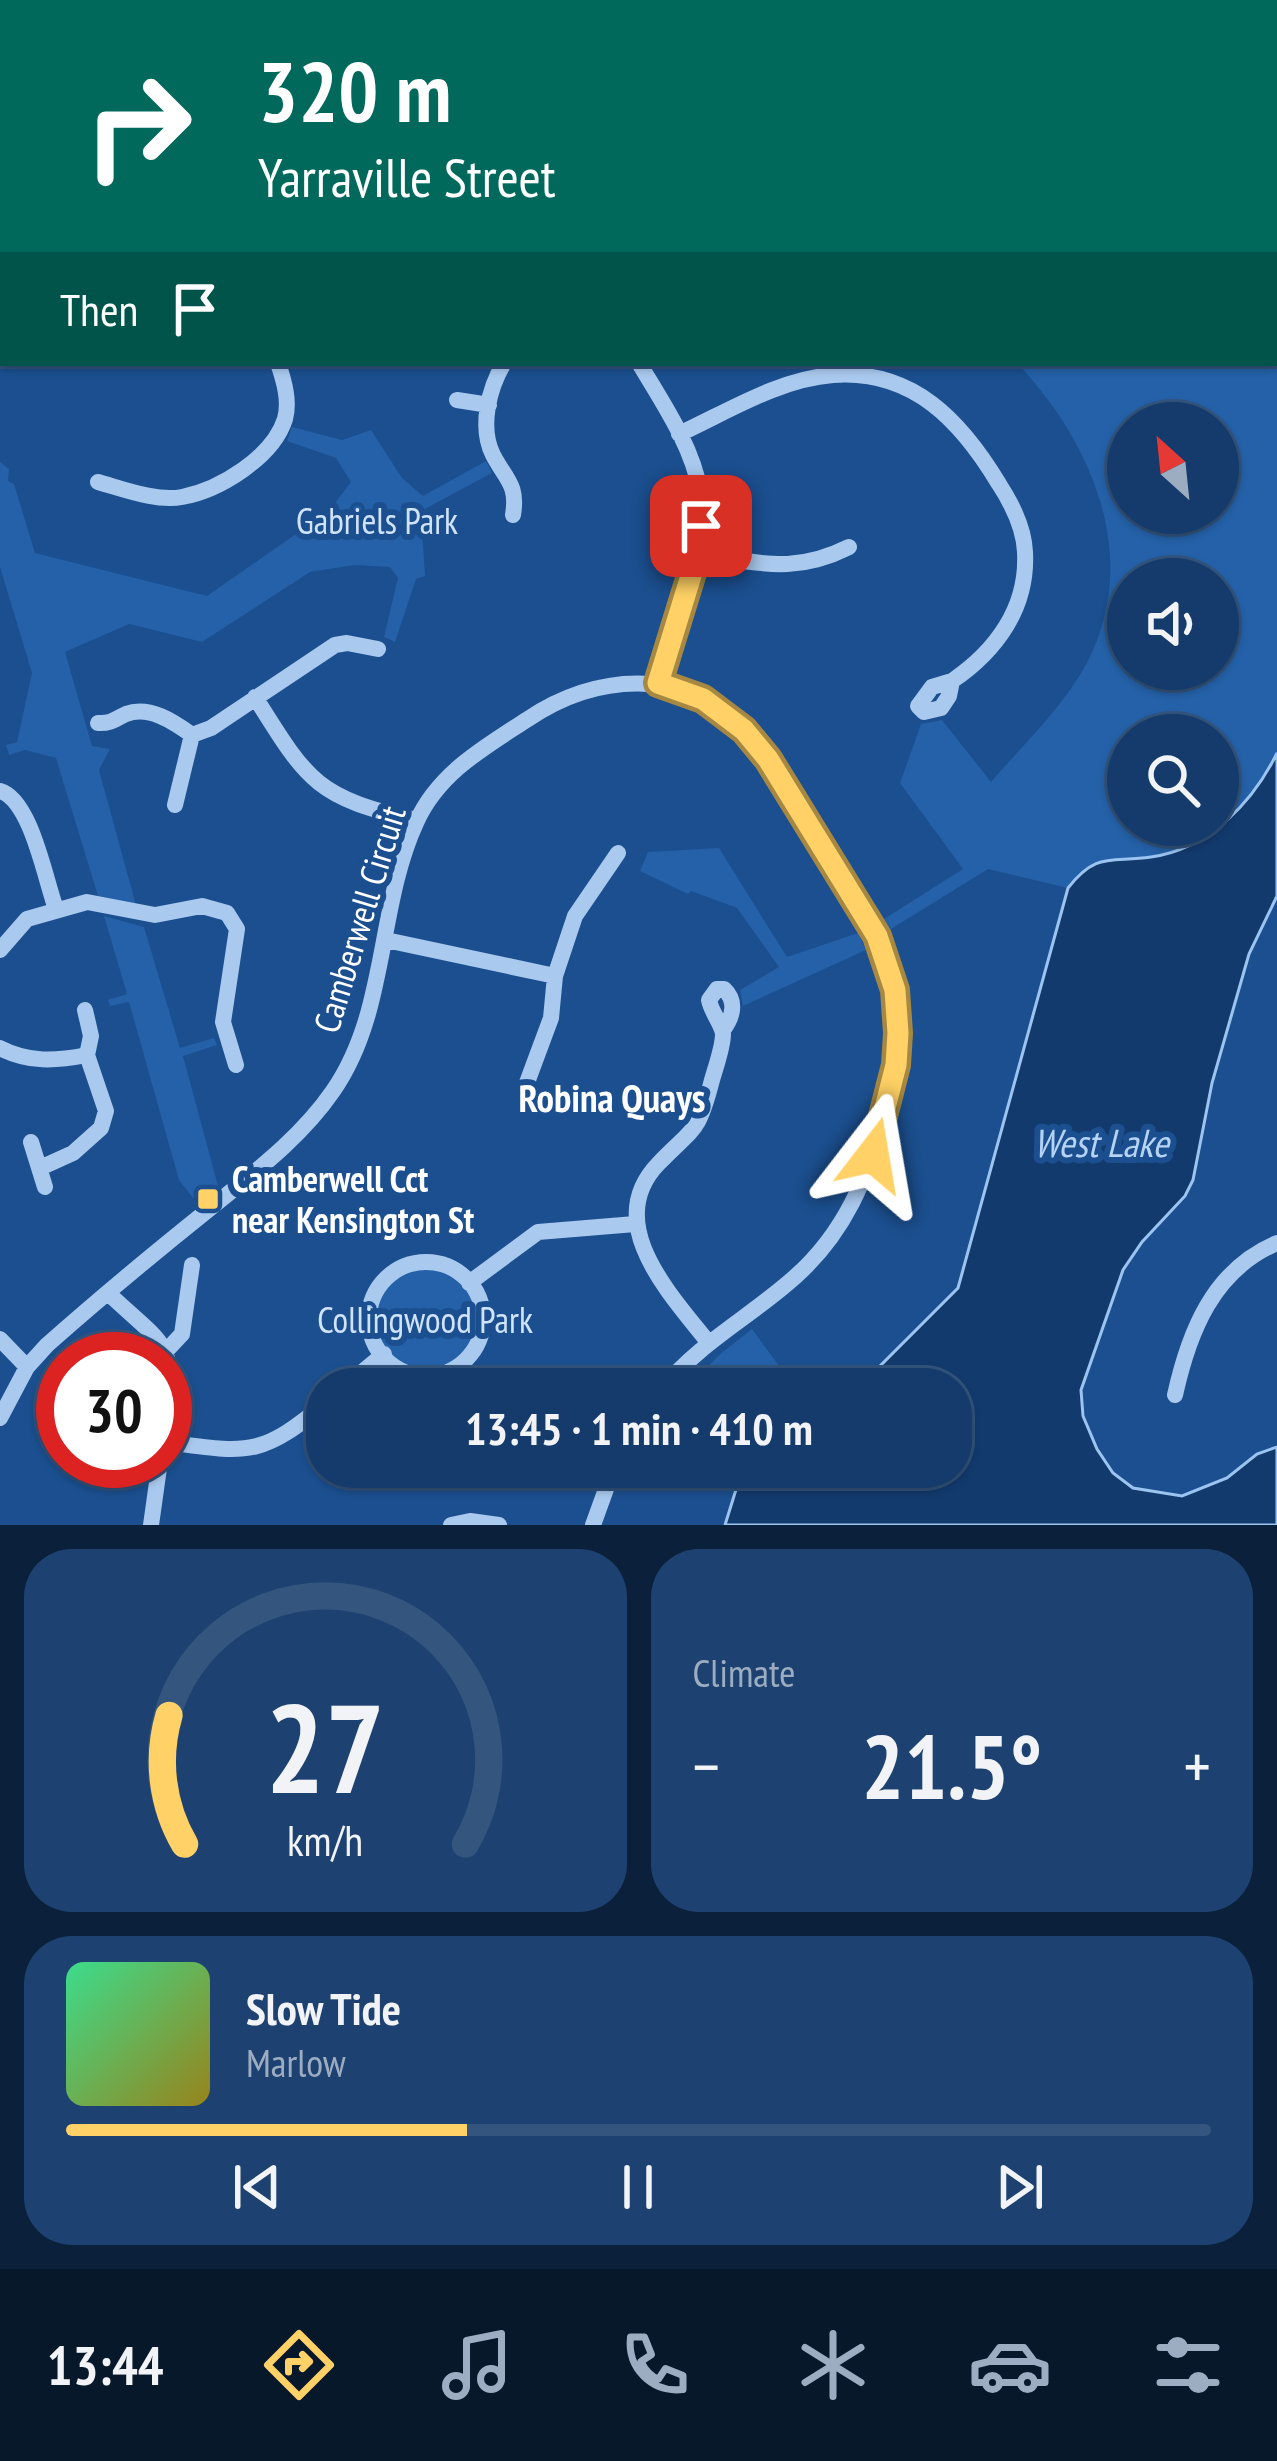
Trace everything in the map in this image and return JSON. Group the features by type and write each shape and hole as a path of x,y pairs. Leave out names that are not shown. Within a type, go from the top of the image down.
{"street":[{"path":"98,482 179,498 217,485 277,438 286,415 286,387 279,366"},
{"path":"503,366 489,405 488,441 516,493 513,514"},
{"path":"641,366 679,434 700,490 696,554 658,683"},
{"path":"679,434 795,382 835,374 885,379 928,400 960,424 1014,508 1026,554 1021,593 1006,631 988,653 952,681"},
{"path":"457,400 489,405"},
{"path":"696,554 790,566 817,562 849,547"},
{"path":"192,734 211,728 335,645 378,649"},
{"name":"Camberwell Circuit","path":"0,1418 27,1367 290,1141 321,1107 346,1070 360,1037 417,820 452,772 552,703 595,686 658,683 703,699 731,717 757,745 877,936 890,969 898,1012 896,1065 879,1136 847,1214 796,1276 708,1342 683,1368"},
{"path":"255,698 315,783 358,807 417,820"},
{"path":"98,723 109,724 139,711 174,722 192,734"},
{"path":"176,805 192,734"},
{"path":"0,791 24,811 56,909"},
{"path":"525,1088 550,1018 555,976 574,916 618,853"},
{"path":"0,950 27,919 87,902 155,915 202,906 227,913 237,929 223,1022 238,1044 236,1065"},
{"path":"386,940 555,976"},
{"path":"40,1168 73,1153 101,1128 106,1111 87,1055 91,1036 85,1010"},
{"path":"708,1342 649,1262 635,1225 648,1175 694,1132 703,1115 723,1030"},
{"path":"0,1048 25,1059 87,1055"},
{"path":"31,1142 45,1187"},
{"path":"469,1283 538,1232 635,1225"},
{"path":"1175,1395 1187,1342 1219,1285 1259,1251 1277,1243"},
{"path":"430,1261 449,1265 481,1300 483,1335 446,1373 429,1378 402,1372 384,1354 367,1324 370,1300 405,1266 430,1261"},
{"path":"182,1332 192,1264"},
{"path":"108,1293 154,1332"},
{"path":"0,1339 27,1367"},
{"path":"367,1368 384,1354"},
{"path":"192,1445 257,1449 285,1437 306,1420"},
{"path":"151,1525 156,1488"},
{"path":"593,1525 606,1488"},
{"path":"452,1525 499,1525"}],"green space":[{"path":"1020,366 1277,366 1277,753 1239,807 1239,714 1107,714 1107,846 1187,846 1097,865 1068,888 988,869 891,929 884,919 963,869 900,783 921,724 942,720 991,782 1073,686 1093,650 1107,602 1107,690 1239,690 1239,558 1109,558 1108,534 1239,534 1239,402 1107,402 1107,531 1085,461 1066,426"},
{"name":"Gabriels Park","path":"292,427 342,440 371,430 402,478 423,496 486,461 492,473 421,511 425,576 416,579 395,642 384,637 398,578 390,567 355,565 310,572 202,642 129,624 65,652 92,746 110,749 99,770 136,905 98,896 56,758 25,750 9,755 6,745 17,742 32,673 0,567 0,462 9,469 8,481 14,484 35,553 207,596 329,511 351,482 336,458 287,441"},
{"path":"719,848 787,957 858,933 866,950 743,1006 740,990 779,967 737,908 691,891 688,894 640,871 648,852"},
{"path":"104,916 144,927 180,1048 214,1038 217,1045 183,1056 218,1186 197,1203 179,1180 129,1002 110,1006 108,1000 127,994"},
{"name":"Collingwood Park","path":"413,1265 416,1269 446,1267 480,1308 476,1342 447,1368 403,1368 374,1336 376,1296"},
{"path":"752,1329 781,1368 706,1368"}],"water":[{"name":"West Lake","path":"1277,753 1277,896 1249,954 1212,1083 1193,1180 1123,1270 1081,1390 1083,1416 1097,1449 1113,1473 1133,1488 1182,1496 1227,1478 1257,1454 1277,1447 1277,1525 725,1525 736,1488 972,1488 972,1368 878,1368 958,1288 1068,888 1096,864 1151,857 1187,846 1239,846 1239,808"}],"place":[{"name":"Camberwell Cct near Kensington St","path":"208,1199"}],"district":[{"name":"Robina Quays","path":"612,1097"}],"route":[{"path":"701,526 694,566 658,683 703,699 744,730 768,759 877,936 895,990 898,1033 896,1065 873,1155"}]}
